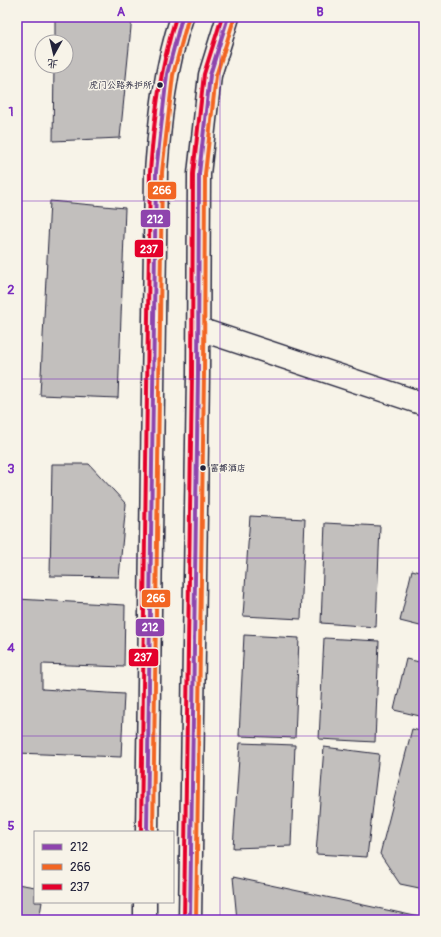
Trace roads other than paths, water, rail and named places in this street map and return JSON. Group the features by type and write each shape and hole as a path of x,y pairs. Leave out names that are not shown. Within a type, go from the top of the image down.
{"main road":[{"path":"146,831 156,172 161,111 167,74 182,17"},
{"path":"190,920 199,329 199,174 210,75 228,17"},
{"path":"199,329 424,404"},
{"path":"145,920 146,903"}],"place":[{"name":"虎门公路养护所","path":"160,85"},
{"name":"富都酒店","path":"203,468"}]}
